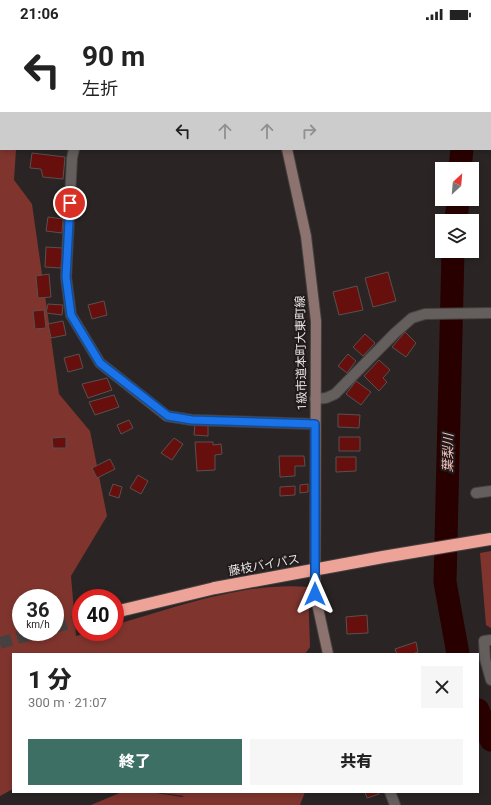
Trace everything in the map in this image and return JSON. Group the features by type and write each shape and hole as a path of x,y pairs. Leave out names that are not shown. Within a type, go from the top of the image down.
{"highway":[{"name":"藤枝バイパス","path":"124,610 216,588 383,557 491,539"}],"street":[{"path":"74,150 72,158 66,277 71,315 100,363 168,416 192,420 315,424"},
{"name":"1級市道本町大東町線","path":"287,150 306,236 311,268 316,321 315,594 328,653"},
{"path":"315,399 326,398 335,394 395,333 412,318 425,314 491,313"},
{"path":"476,493 491,491"},
{"path":"491,640 484,641 485,659 491,680"},
{"path":"390,793 395,805"}],"shaded area":[{"path":"0,150 16,150 14,180 32,204 59,394 90,431 107,516 71,576 72,641 124,641 124,622 211,597 261,588 285,586 308,587 310,647 306,653 12,653 12,790 0,796"},
{"path":"491,551 491,628 486,625 480,553"},
{"path":"120,793 156,793 182,797 184,796 162,793 305,793 300,805 91,805"}],"building":[{"path":"32,153 65,157 63,179 43,177 41,169 30,168"},
{"path":"48,217 63,219 62,233 46,231"},
{"path":"46,247 63,248 61,268 45,267"},
{"path":"388,272 396,301 373,307 365,278"},
{"path":"49,274 51,297 38,298 36,276"},
{"path":"357,286 363,310 339,315 333,292"},
{"path":"104,301 107,315 92,319 88,305"},
{"path":"48,304 63,305 62,315 46,313"},
{"path":"44,310 46,328 35,329 33,311"},
{"path":"63,321 66,335 51,338 48,324"},
{"path":"405,332 416,343 406,357 392,347"},
{"path":"365,334 375,343 363,356 353,347"},
{"path":"79,354 83,368 68,372 64,358"},
{"path":"348,354 356,361 347,373 338,366"},
{"path":"379,360 390,370 383,378 387,382 379,391 364,376"},
{"path":"107,378 112,390 88,398 82,384"},
{"path":"356,381 371,392 361,405 346,394"},
{"path":"114,395 119,407 95,415 89,402"},
{"path":"338,414 360,415 359,428 338,427"},
{"path":"129,420 133,428 121,434 117,425"},
{"path":"195,424 208,425 208,436 194,435"},
{"path":"66,437 66,448 53,448 52,438"},
{"path":"339,437 360,437 360,451 339,451"},
{"path":"174,438 183,444 172,460 161,453"},
{"path":"195,442 213,442 213,445 221,444 222,454 215,455 215,470 197,471"},
{"path":"279,456 304,456 305,466 295,466 295,476 280,477"},
{"path":"336,457 356,457 356,471 336,472"},
{"path":"110,459 115,469 97,478 92,468"},
{"path":"138,475 148,481 141,494 130,488"},
{"path":"113,484 122,487 119,498 109,495"},
{"path":"308,484 308,492 300,493 300,485"},
{"path":"295,486 295,495 280,496 280,487"},
{"path":"367,615 368,633 347,634 346,617"},
{"path":"416,642 418,652 397,653 395,649"},
{"path":"365,793 379,794 367,798"}],"waterway":[{"name":"葉梨川","path":"461,162 462,150"},
{"name":"葉梨川","path":"457,206 457,214"},
{"name":"葉梨川","path":"453,258 445,582 458,653"},
{"name":"葉梨川","path":"479,712 491,740"}],"tunnel":[{"path":"64,625 72,622"},
{"path":"0,643 12,640"}],"route":[{"path":"70,203 66,277 71,315 100,363 168,416 192,420 315,424 315,594"}]}
